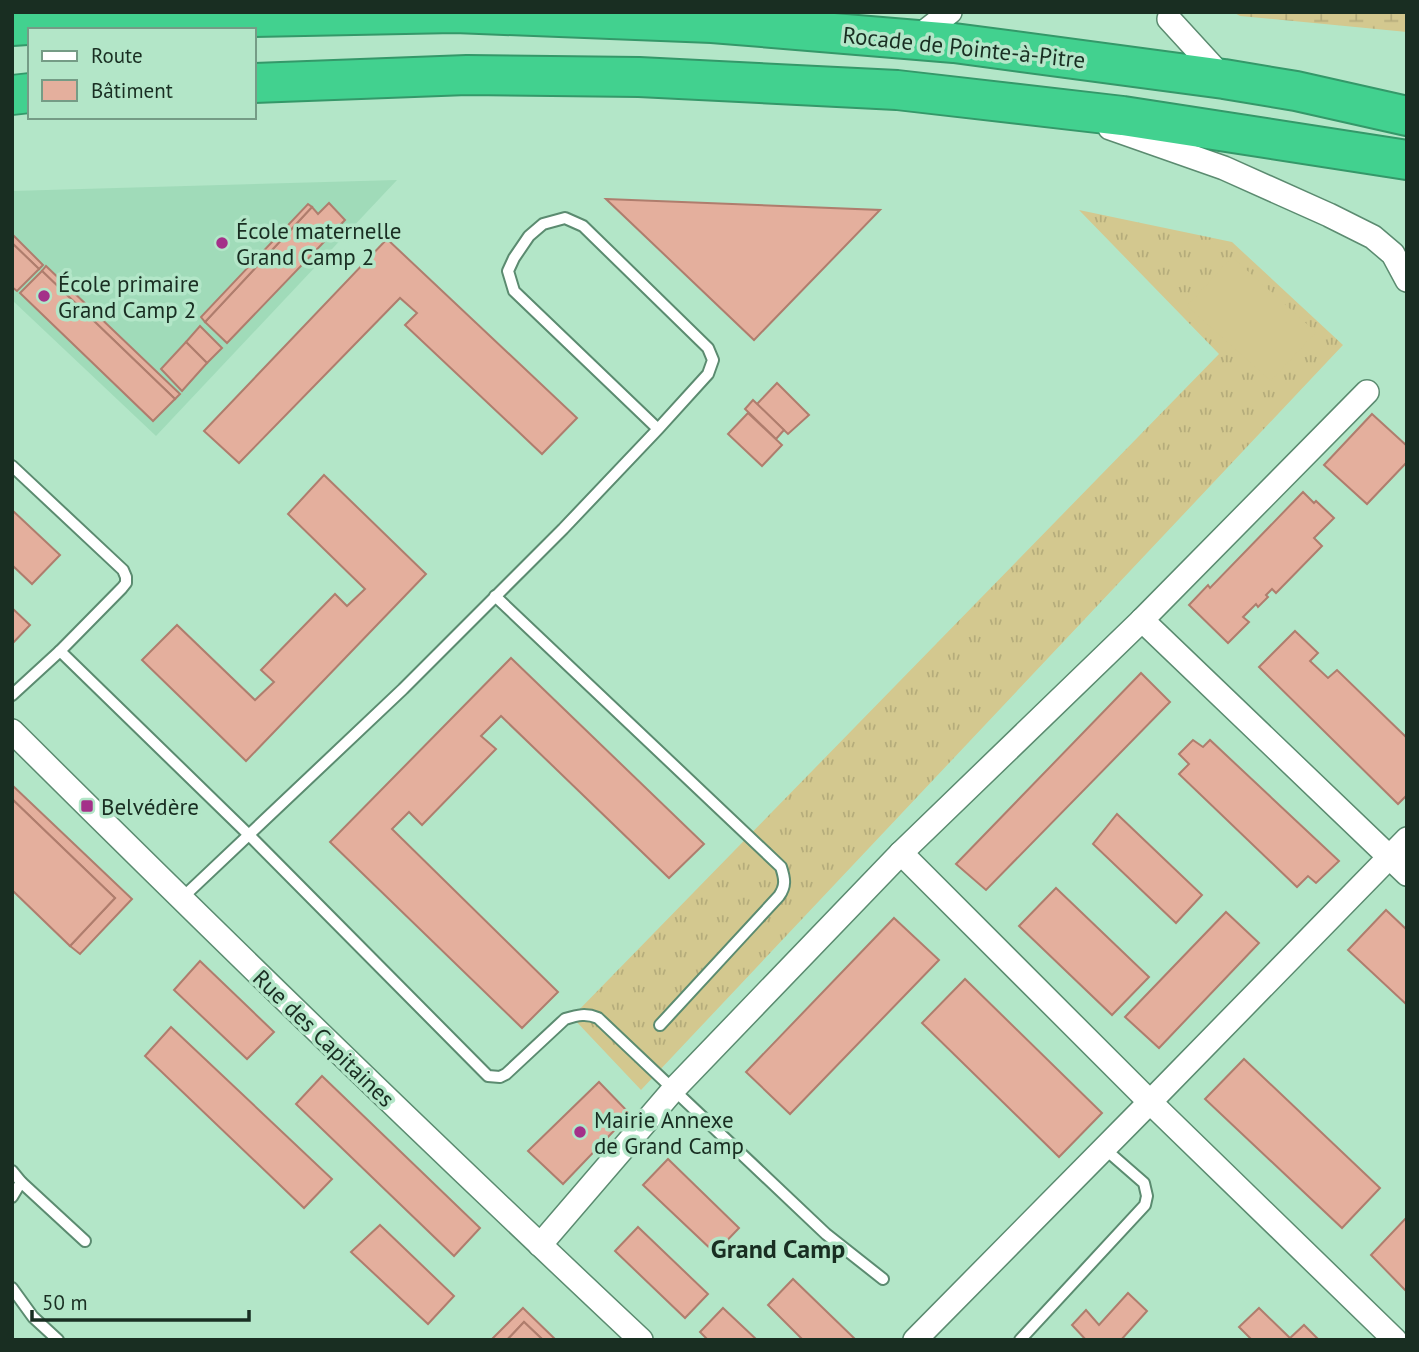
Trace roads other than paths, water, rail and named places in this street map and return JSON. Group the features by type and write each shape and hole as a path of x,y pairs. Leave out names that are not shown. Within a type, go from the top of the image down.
{"highway":[{"name":"Rocade de Pointe-à-Pitre","path":"12,26 102,20 455,13 704,18 914,40 1224,79 1407,116"},
{"path":"12,15 102,20"},
{"path":"256,83 467,75 639,77 897,90 1123,116 1407,160"},
{"path":"1296,92 1407,98"},
{"path":"1260,137 1407,188"}],"street":[{"path":"914,40 950,12"},
{"path":"1167,16 1224,79"},
{"path":"1054,108 1224,168 1329,215 1373,237 1392,254 1407,279"},
{"path":"540,1245 674,1089 901,853 1142,620 1367,392"},
{"path":"1142,620 1407,874"},
{"name":"Rue des Capitaines","path":"12,731 181,900 641,1340"},
{"path":"915,1340 1407,839"},
{"path":"901,853 1150,1102 1398,1340 1407,1332"}],"lane":[{"path":"181,900 403,689 563,529 658,429 708,374 713,360 708,348 583,226 565,218 543,224 529,236 508,271 514,291 658,429"},
{"path":"12,466 123,570 126,577 122,588 12,695"},
{"path":"495,596 781,867 785,880 784,889 779,896 660,1025"},
{"path":"60,651 249,835 488,1076 500,1077 506,1074 565,1019 589,1014 597,1018 826,1234 883,1279"},
{"path":"1020,1340 1146,1205 1144,1183 1105,1149"},
{"path":"12,1171 85,1241"},
{"path":"12,1197 21,1182"},
{"path":"12,1288 33,1317 58,1340"}],"place":[{"name":"École maternelle Grand Camp 2","path":"222,243"},
{"name":"École primaire Grand Camp 2","path":"44,296"},
{"name":"Belvédère","path":"87,806"},
{"name":"Mairie Annexe de Grand Camp","path":"580,1132"}],"district":[{"name":"Grand Camp","path":"778,1248"}]}
